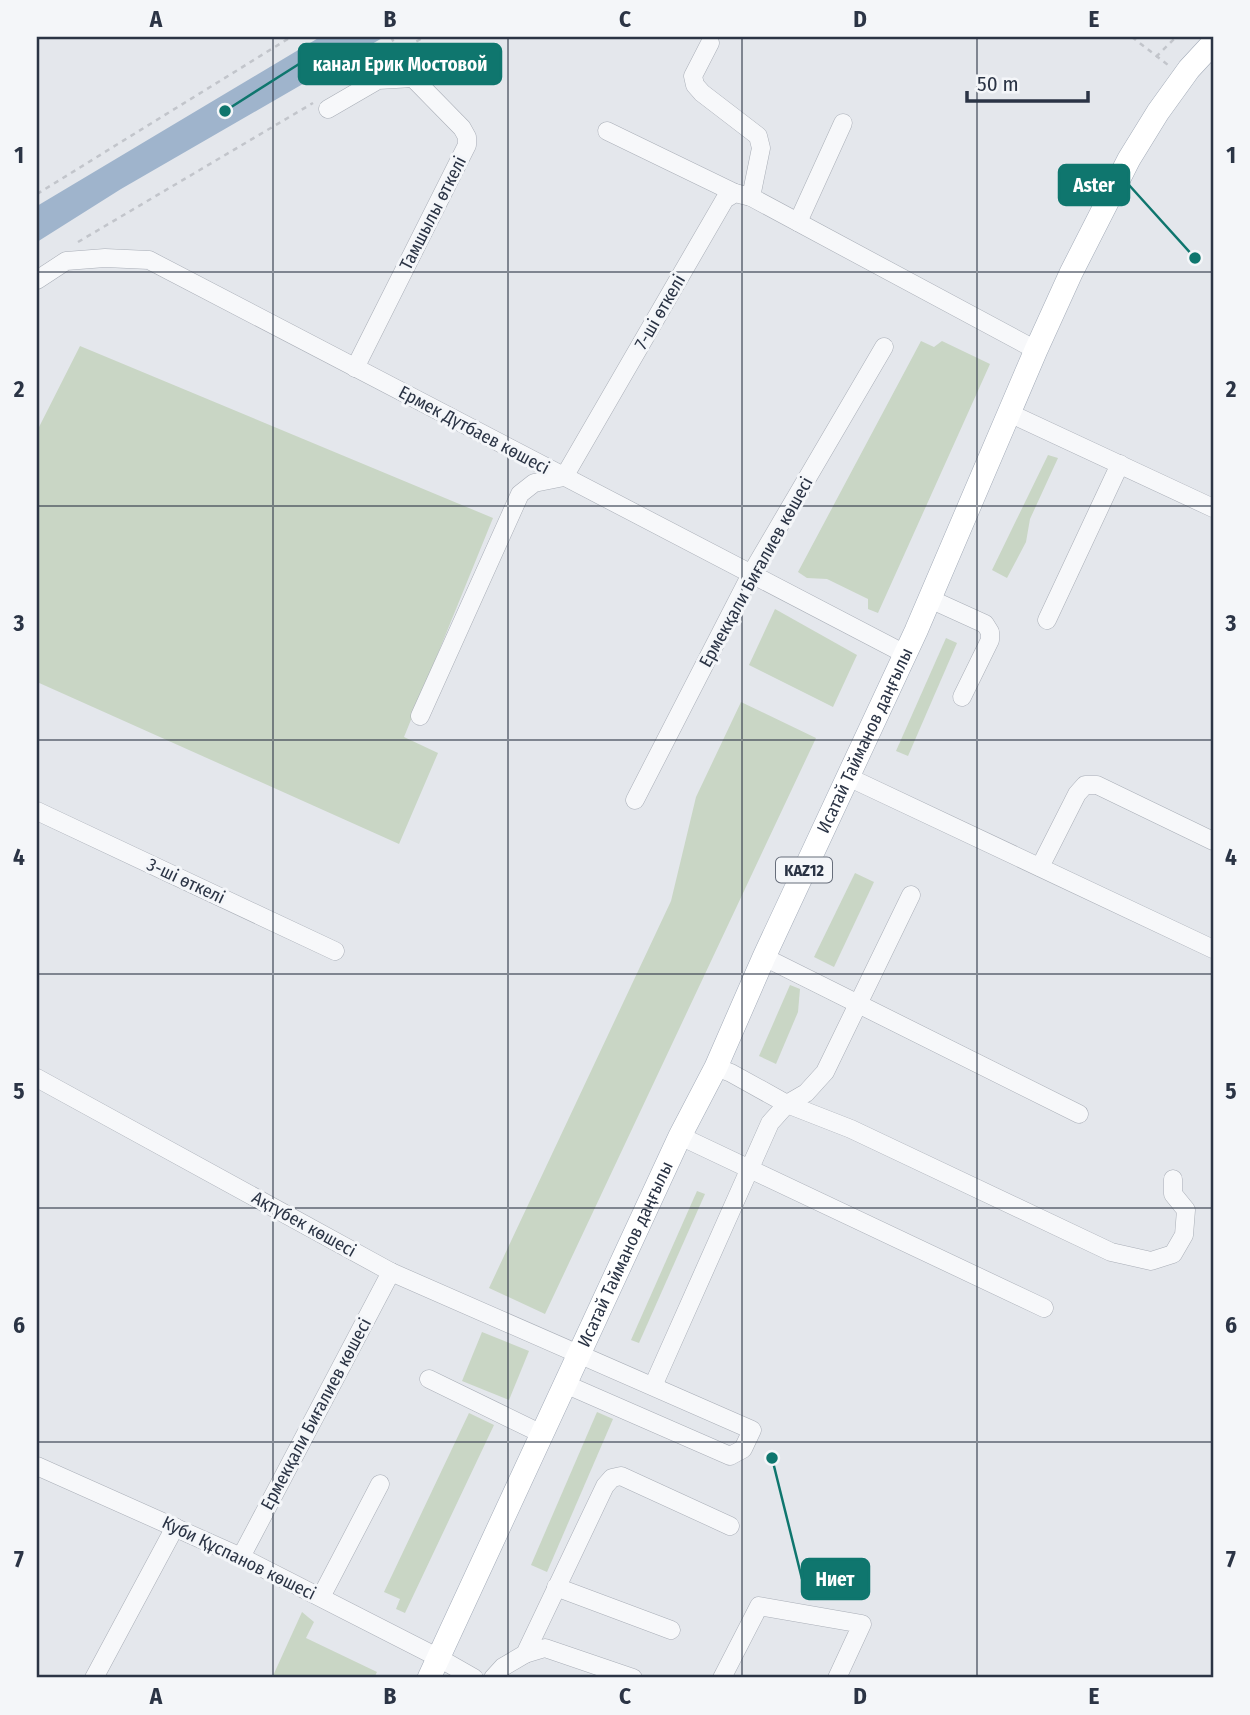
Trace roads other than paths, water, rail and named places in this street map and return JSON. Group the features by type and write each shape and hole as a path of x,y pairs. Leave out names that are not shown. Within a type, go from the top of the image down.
{"main road":[{"name":"Исатай Тайманов даңғылы","path":"434,1668 680,1136 716,1067 764,957 905,654 1071,273 1129,159 1158,112 1180,68 1213,43"}],"street":[{"path":"710,43 693,76 695,85 758,136 761,148 743,195"},
{"name":"Тамшылы өткелі","path":"323,105 378,80 413,78 462,128 467,137 467,145 355,368"},
{"path":"798,222 844,123"},
{"path":"607,131 798,222 1036,350"},
{"name":"7-шi өткелi","path":"564,477 725,199 743,195"},
{"name":"Ермек Дүтбаев көшесi","path":"37,281 66,261 105,258 149,260 905,654"},
{"name":"Ермекқали Биғалиев көшесі","path":"635,800 751,574 884,347"},
{"path":"1009,413 1213,508"},
{"path":"1047,620 1121,464"},
{"path":"420,716 520,494 534,483 564,477"},
{"path":"930,599 985,624 990,632 990,640 962,697"},
{"path":"848,777 1213,949"},
{"path":"1040,867 1077,794 1085,785 1097,785 1213,841"},
{"name":"3-шi өткелi","path":"37,811 335,951"},
{"path":"653,1386 769,1123 787,1104 806,1093 825,1072 911,895"},
{"path":"764,957 1079,1114"},
{"path":"716,1067 787,1104 851,1129 1111,1252 1151,1261 1173,1254 1184,1235 1186,1210 1173,1194 1173,1178"},
{"name":"Ақтүбек көшесi","path":"37,1078 391,1272 752,1430 743,1449 730,1456 565,1384"},
{"path":"680,1136 1044,1308"},
{"name":"Ермекқали Биғалиев көшесі","path":"242,1557 391,1272"},
{"path":"429,1379 541,1434"},
{"name":"Куби Құспанов көшесi","path":"37,1466 242,1557 321,1598 434,1668 474,1678"},
{"path":"525,1654 605,1486 612,1478 621,1476 730,1527"},
{"path":"321,1598 380,1484"},
{"path":"94,1678 175,1527"},
{"path":"556,1587 671,1630"},
{"path":"722,1678 759,1606 862,1623 837,1678"},
{"path":"493,1678 503,1667 525,1654 545,1648 633,1678"}],"water":[{"path":"320,37 384,37 121,189 37,242 37,206"}],"place":[{"name":"канал Ерик Мостовой","path":"225,111"},
{"name":"Aster","path":"1195,258"},
{"name":"Ниет","path":"772,1458"}]}
